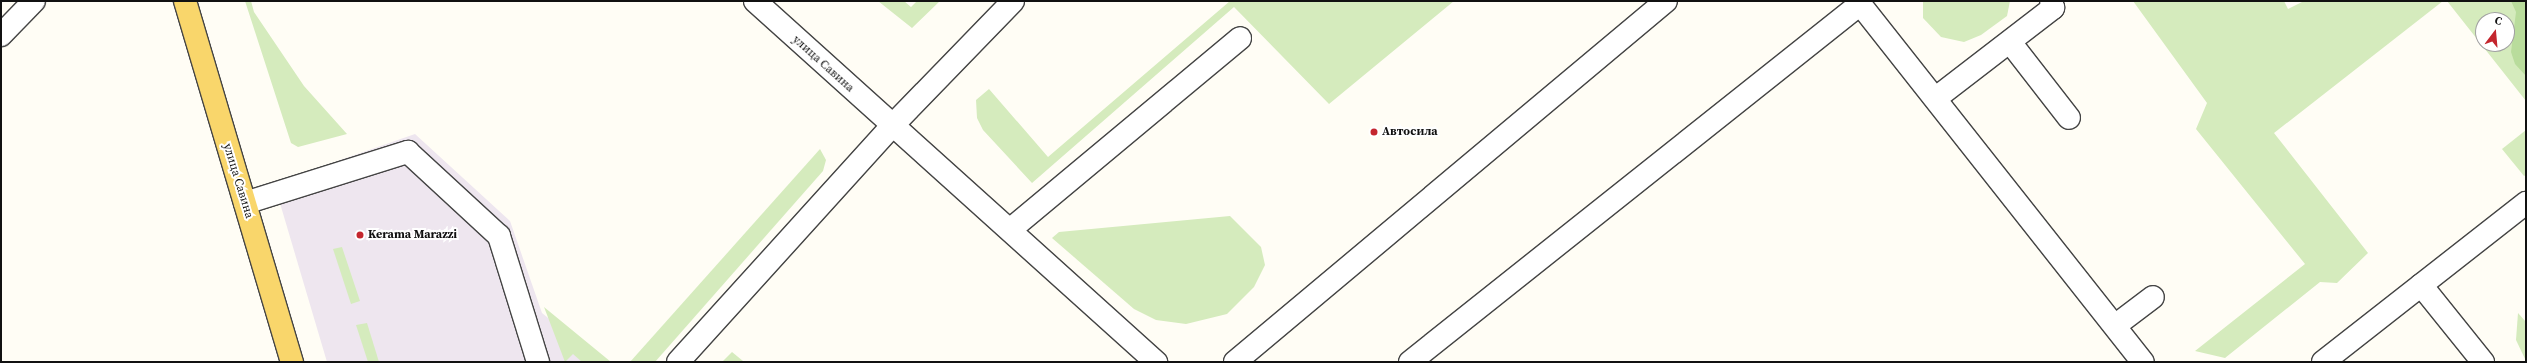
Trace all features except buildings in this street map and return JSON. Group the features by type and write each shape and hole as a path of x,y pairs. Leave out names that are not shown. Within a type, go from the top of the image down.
{"main road":[{"name":"улица Савина","path":"185,1 292,362"}],"street":[{"path":"1,35 34,1"},
{"name":"улица Савина","path":"755,1 892,126 1011,229 1156,362"},
{"path":"678,362 892,126 1013,1"},
{"path":"1235,362 1666,1"},
{"path":"1936,98 2053,8 2051,1"},
{"path":"1410,362 1862,3 2116,325 2143,362"},
{"path":"1011,229 1240,38"},
{"path":"2010,42 2069,118"},
{"path":"245,203 408,152 499,236 538,362"},
{"path":"2323,362 2526,203"},
{"path":"2421,286 2483,362"},
{"path":"2116,325 2153,297"}],"shaded area":[{"path":"415,134 510,221 542,313 602,362 327,362 274,183"}],"green space":[{"path":"245,1 251,1 254,12 304,86 347,134 298,147 291,143"},
{"path":"878,1 904,1 911,7 917,1 940,1 912,28"},
{"path":"1230,1 1454,1 1329,104 1234,7 1032,183 983,130 977,118 976,100 989,89 1048,157"},
{"path":"1923,1 2010,1 2007,16 1981,35 1964,42 1941,37 1923,18"},
{"path":"2133,1 2284,1 2288,9 2304,1 2443,1 2274,133 2368,253 2337,283 2320,282 2225,358 2195,351 2305,264 2196,129 2207,103"},
{"path":"2447,1 2526,1 2526,101 2487,52 2515,52 2515,12 2475,12 2475,36"},
{"path":"2511,1 2526,1 2526,76 2515,64 2511,52 2515,52 2516,12"},
{"path":"2526,130 2526,175 2524,176 2502,149"},
{"path":"820,149 826,160 823,171 655,362 630,362"},
{"path":"1230,216 1261,247 1265,265 1254,287 1227,314 1186,324 1156,320 1134,309 1052,238 1059,232"},
{"path":"342,247 360,301 351,304 333,249"},
{"path":"544,307 611,362 582,362 573,354 565,362"},
{"path":"2518,313 2526,322 2526,361 2516,340"},
{"path":"367,323 379,362 368,362 356,325"},
{"path":"732,352 743,361 744,362 722,362"}],"place":[{"name":"Автосила","path":"1374,132"},
{"name":"Kerama Marazzi","path":"360,235"}]}
